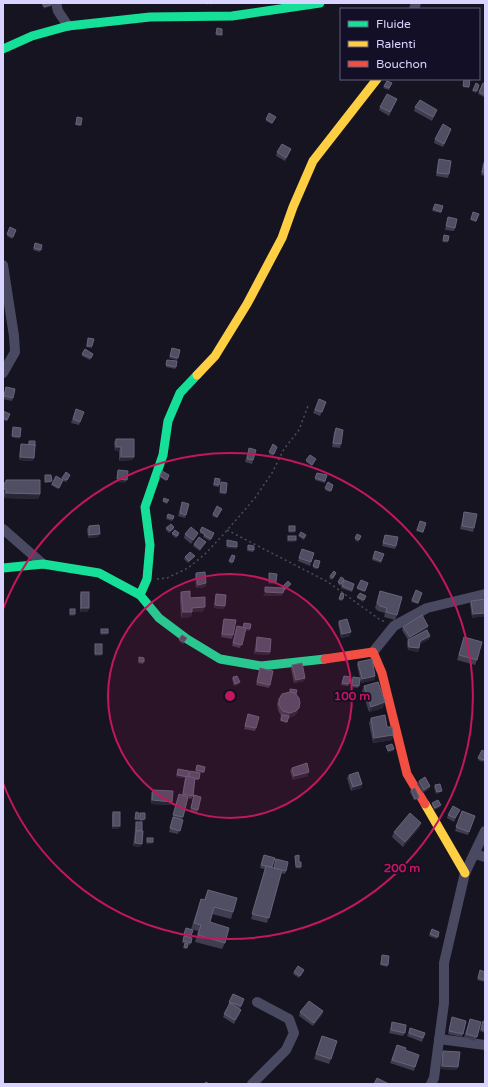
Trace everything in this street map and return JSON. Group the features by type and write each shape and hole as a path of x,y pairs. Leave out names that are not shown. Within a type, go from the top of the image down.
{"street":[{"path":"56,3 58,11 68,26"},
{"path":"3,49 32,36 68,26 150,17 232,16 320,3"},
{"path":"140,595 147,579 150,545 145,507 163,455 168,421 180,393 216,356 247,304 282,238 313,161 376,80"},
{"path":"3,265 15,352 3,372"},
{"path":"3,529 42,564"},
{"path":"3,568 42,564 99,573 140,595 159,618 187,639 220,659 261,666 295,663 373,652 394,626 427,608 485,594"},
{"path":"373,652 382,673 407,774 465,873"},
{"path":"431,1084 434,1078 444,1003 444,963 465,873 485,831"},
{"path":"475,854 485,857"},
{"path":"252,1084 286,1050 294,1033 290,1019 257,1002"},
{"path":"439,1039 485,1045"}],"path":[{"path":"147,579 167,578 188,568 205,554 255,498 272,473 284,450 299,430 308,406"},
{"path":"227,530 328,582 379,619 394,626"}],"building":[{"path":"42,3 50,3 51,5 44,7"},
{"path":"217,28 222,29 222,35 216,34"},
{"path":"464,80 470,80 469,87 463,86"},
{"path":"387,81 392,83 389,88 384,86"},
{"path":"476,83 479,85 477,91 473,90"},
{"path":"483,83 485,84 485,95 479,92"},
{"path":"387,94 397,99 390,112 380,107"},
{"path":"420,100 437,110 433,117 415,107"},
{"path":"269,113 276,117 272,123 266,119"},
{"path":"77,117 82,118 81,125 76,124"},
{"path":"443,124 451,129 444,144 435,139"},
{"path":"282,144 291,149 286,158 277,152"},
{"path":"439,159 451,161 449,174 437,173"},
{"path":"485,160 485,173 482,172"},
{"path":"435,204 443,206 441,212 433,209"},
{"path":"473,212 479,214 476,221 471,219"},
{"path":"448,217 457,219 455,228 446,226"},
{"path":"10,227 16,230 13,237 7,234"},
{"path":"444,235 449,236 448,241 443,241"},
{"path":"35,243 42,245 41,250 34,248"},
{"path":"88,338 94,339 92,346 87,346"},
{"path":"172,348 180,350 178,358 170,356"},
{"path":"85,349 93,354 91,358 82,354"},
{"path":"167,360 177,361 176,367 166,365"},
{"path":"6,387 15,389 13,398 4,396"},
{"path":"319,399 326,402 322,412 315,410"},
{"path":"76,409 84,412 80,422 73,419"},
{"path":"3,411 10,414 7,420 3,418"},
{"path":"13,427 21,428 20,437 12,436"},
{"path":"336,428 343,430 341,444 333,443"},
{"path":"116,439 134,439 134,457 121,457 121,447 116,447"},
{"path":"29,441 35,441 35,445 29,445"},
{"path":"21,444 35,445 34,458 20,457"},
{"path":"273,444 277,447 274,454 269,452"},
{"path":"249,448 256,450 253,460 247,459"},
{"path":"310,455 316,459 312,465 306,460"},
{"path":"118,470 128,471 127,480 117,479"},
{"path":"162,471 169,475 167,480 160,476"},
{"path":"66,472 70,475 67,480 62,478"},
{"path":"317,473 327,475 325,481 315,478"},
{"path":"45,475 51,475 52,481 45,482"},
{"path":"56,476 63,480 59,488 52,484"},
{"path":"215,478 220,479 219,485 214,484"},
{"path":"6,480 40,480 40,494 6,493 6,489 3,489 3,483 6,483"},
{"path":"221,482 227,483 226,493 220,492"},
{"path":"328,482 333,485 331,491 325,488"},
{"path":"164,498 169,500 167,502 163,501"},
{"path":"182,502 189,504 186,515 180,513"},
{"path":"217,506 222,509 217,517 213,514"},
{"path":"464,512 477,514 474,528 462,526"},
{"path":"168,514 174,516 173,519 167,517"},
{"path":"420,521 426,523 423,532 417,530"},
{"path":"171,524 174,527 170,531 166,528"},
{"path":"99,525 100,534 89,535 89,526"},
{"path":"289,526 295,526 295,531 289,531"},
{"path":"191,527 198,533 193,540 185,534"},
{"path":"202,527 214,533 211,539 200,531"},
{"path":"175,530 179,533 177,536 172,533"},
{"path":"301,532 306,535 304,538 299,535"},
{"path":"357,534 361,536 359,540 355,538"},
{"path":"385,535 398,537 396,546 383,543"},
{"path":"288,536 296,536 296,540 288,540"},
{"path":"199,537 206,542 200,549 194,544"},
{"path":"227,540 237,542 237,547 227,546"},
{"path":"248,545 254,546 254,550 248,549"},
{"path":"302,549 314,553 311,562 299,558"},
{"path":"375,551 384,554 381,561 373,558"},
{"path":"190,552 195,556 189,561 185,557"},
{"path":"232,555 235,556 233,562 229,561"},
{"path":"315,560 320,561 318,568 313,566"},
{"path":"334,571 336,573 333,578 330,576"},
{"path":"205,572 206,583 198,585 196,573"},
{"path":"269,573 277,574 276,582 269,582"},
{"path":"341,577 344,579 341,584 338,582"},
{"path":"344,580 354,584 352,590 342,586"},
{"path":"361,580 368,583 365,591 357,588"},
{"path":"288,581 291,584 284,590 282,587"},
{"path":"265,587 284,588 283,593 265,592"},
{"path":"416,590 422,593 418,603 412,600"},
{"path":"190,591 190,598 205,597 205,607 192,608 192,612 183,612 181,592"},
{"path":"380,591 402,597 397,615 386,612 387,608 380,606 377,603"},
{"path":"81,592 89,592 89,608 81,608"},
{"path":"341,593 344,594 343,599 339,599"},
{"path":"360,593 366,596 364,600 357,597"},
{"path":"216,594 226,595 225,606 215,605"},
{"path":"485,599 485,613 473,614 471,601"},
{"path":"70,609 75,609 75,614 70,614"},
{"path":"422,615 428,626 410,637 403,627"},
{"path":"224,619 236,620 233,635 222,634"},
{"path":"347,619 351,632 342,634 339,621"},
{"path":"244,623 251,624 250,629 243,628"},
{"path":"237,626 246,628 242,645 233,643"},
{"path":"101,629 108,629 108,633 101,633"},
{"path":"427,630 430,636 420,641 419,648 409,647 408,640"},
{"path":"182,635 187,638 184,642 179,639"},
{"path":"257,637 271,639 270,652 256,651"},
{"path":"464,637 482,642 477,660 459,655"},
{"path":"95,644 102,644 102,654 95,654"},
{"path":"139,657 144,658 144,662 139,661"},
{"path":"372,659 375,676 362,679 358,662"},
{"path":"302,663 305,678 296,680 292,665"},
{"path":"260,668 273,671 270,685 257,682"},
{"path":"237,676 240,682 235,684 233,677"},
{"path":"344,676 350,677 349,684 342,683"},
{"path":"353,677 360,678 359,686 352,685"},
{"path":"378,682 385,702 371,707 364,686"},
{"path":"290,689 297,690 296,694 290,692"},
{"path":"290,692 295,693 299,698 300,703 299,708 296,711 290,713 283,711 279,705 279,699 282,694"},
{"path":"248,714 259,717 256,728 245,726"},
{"path":"282,715 289,716 287,722 281,720"},
{"path":"385,715 387,727 392,727 393,735 374,738 371,718"},
{"path":"392,744 394,749 388,751 386,746"},
{"path":"482,750 485,752 484,760 478,758"},
{"path":"307,763 309,772 294,776 292,768"},
{"path":"197,765 205,767 204,772 196,770"},
{"path":"178,769 189,771 188,777 177,775"},
{"path":"190,771 200,773 199,779 189,777"},
{"path":"358,772 362,784 353,787 349,775"},
{"path":"186,776 195,778 193,796 183,794"},
{"path":"425,777 430,786 424,790 419,781"},
{"path":"440,784 442,791 437,792 435,785"},
{"path":"415,788 419,797 415,799 411,790"},
{"path":"153,790 173,791 172,802 152,800"},
{"path":"179,794 188,797 183,817 173,815"},
{"path":"194,795 201,797 198,810 191,808"},
{"path":"438,800 441,805 435,808 432,803"},
{"path":"453,806 460,810 455,818 448,815"},
{"path":"462,811 475,816 469,832 456,827"},
{"path":"113,812 120,812 120,826 113,826"},
{"path":"136,812 139,813 139,819 135,819"},
{"path":"140,813 145,813 145,819 140,820"},
{"path":"410,813 421,823 405,842 394,832"},
{"path":"173,817 183,820 180,831 170,828"},
{"path":"136,822 142,822 142,831 136,831"},
{"path":"136,831 143,831 142,844 135,843"},
{"path":"147,838 153,838 153,842 147,842"},
{"path":"264,855 275,858 272,867 261,865"},
{"path":"299,855 301,867 296,867 295,856"},
{"path":"276,859 288,862 286,871 274,868"},
{"path":"266,866 282,870 269,918 252,914"},
{"path":"208,890 237,898 233,912 214,907 210,922 229,928 225,943 198,935 201,925 194,923 201,899 205,900"},
{"path":"186,928 193,930 191,936 184,934"},
{"path":"432,929 439,932 438,937 430,934"},
{"path":"184,936 192,938 191,943 183,941"},
{"path":"185,943 188,944 187,948 184,947"},
{"path":"382,955 389,956 388,965 381,964"},
{"path":"298,966 304,970 300,976 294,972"},
{"path":"480,970 485,972 485,980 478,978"},
{"path":"233,994 244,999 241,1006 229,1002"},
{"path":"309,1001 323,1011 314,1023 300,1012"},
{"path":"230,1003 241,1010 235,1020 224,1014"},
{"path":"452,1017 466,1021 463,1034 449,1031"},
{"path":"470,1019 481,1022 477,1037 466,1034"},
{"path":"483,1021 485,1022 485,1031 481,1029"},
{"path":"392,1022 406,1025 405,1033 391,1030"},
{"path":"410,1028 425,1033 423,1038 409,1033"},
{"path":"322,1036 337,1041 331,1059 316,1054"},
{"path":"397,1045 406,1048 405,1050 419,1055 415,1067 392,1060"},
{"path":"443,1051 460,1052 458,1067 442,1066"},
{"path":"377,1078 389,1084 374,1084"}],"traffic: fast":[{"path":"3,49 32,36 68,26 150,17 232,16 320,3"},
{"path":"140,595 147,579 150,545 145,507 163,455 168,421 180,393 197,375"},
{"path":"3,568 43,564 99,573 140,595 159,618 187,639 220,659 261,666 325,659"}],"traffic: slow":[{"path":"197,375 215,356 247,304 282,238 293,207 313,161 376,80"},
{"path":"425,804 465,873"}],"traffic: jam":[{"path":"325,659 373,652 382,673 407,774 425,804"}]}
